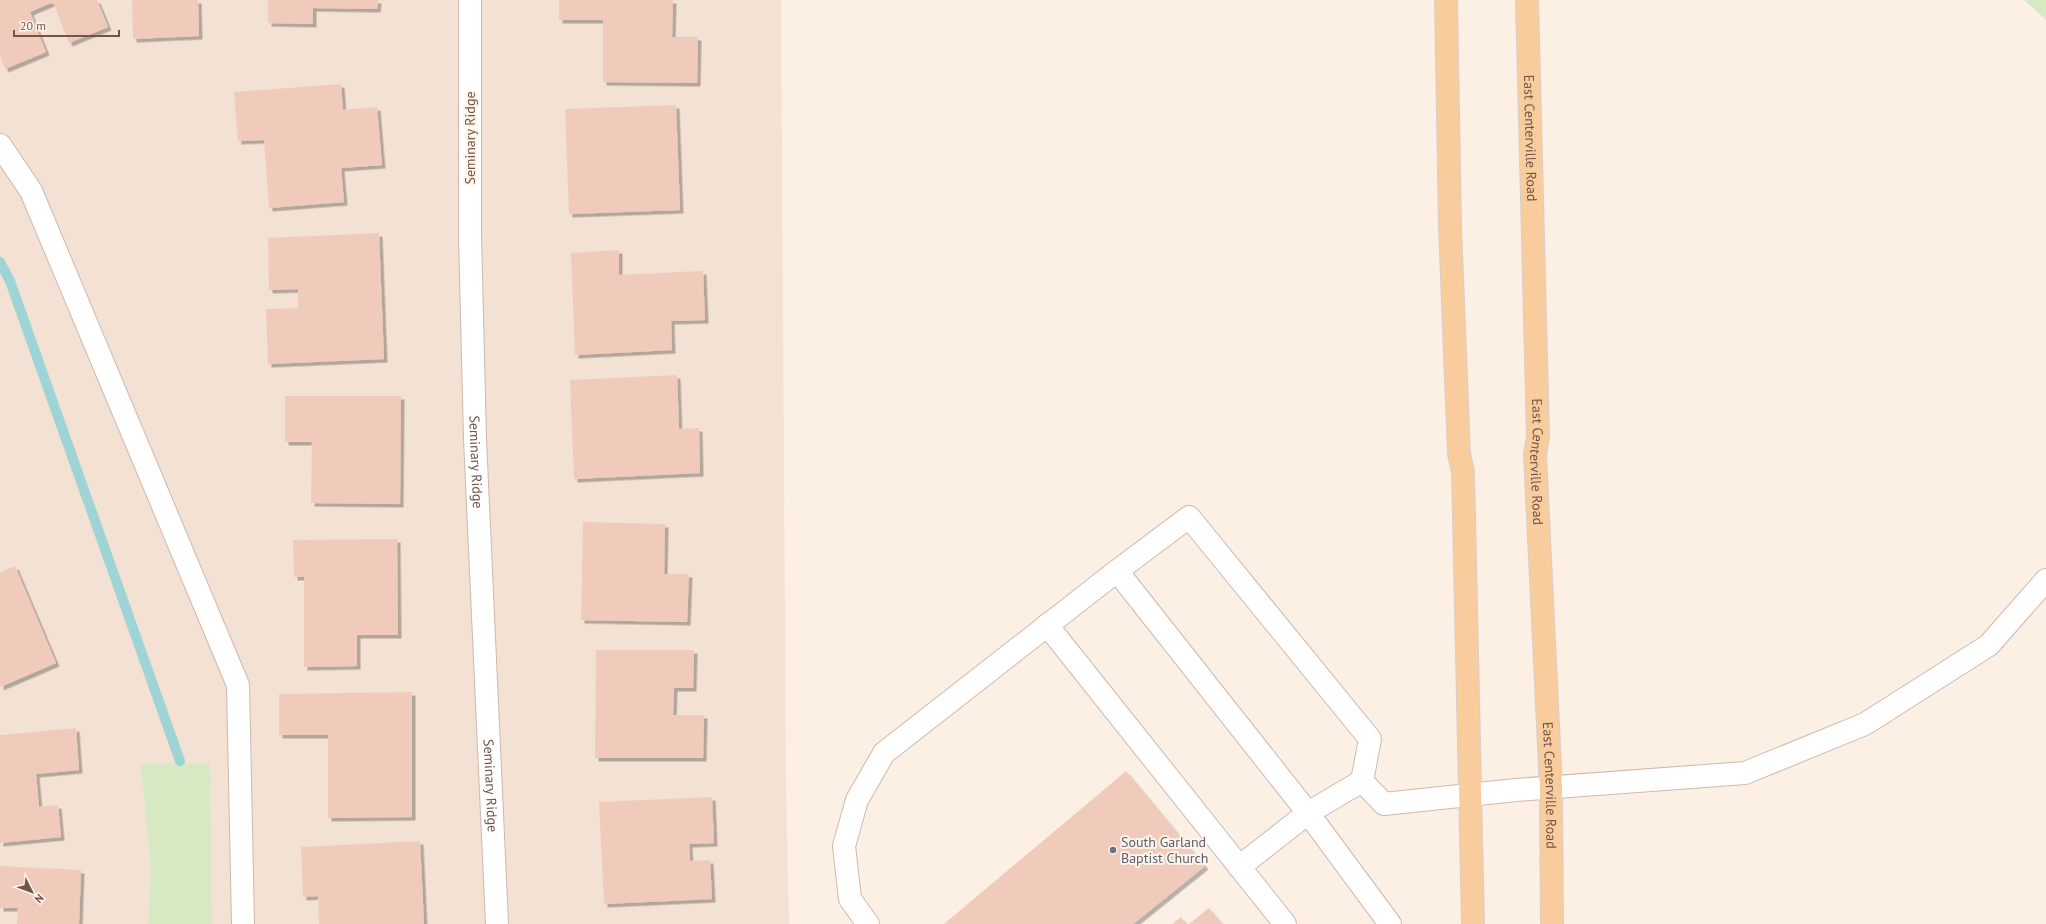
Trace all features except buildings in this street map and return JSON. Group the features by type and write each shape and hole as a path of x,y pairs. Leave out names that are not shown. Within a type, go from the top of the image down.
{"main road":[{"path":"1446,0 1450,227 1459,454 1463,472 1472,924"},
{"name":"East Centerville Road","path":"1527,0 1538,437 1535,454 1551,788 1552,924"}],"street":[{"name":"Seminary Ridge","path":"470,0 470,235 475,439 497,924"},
{"path":"0,145 31,191 238,685 243,924"},
{"path":"868,924 850,899 844,846 857,800 884,753 1047,625 1189,517 1370,739 1362,781 1308,814 1239,867"},
{"path":"1117,571 1308,814 1390,924"},
{"path":"1362,781 1384,804 1469,795 1745,773 1865,724 1989,645 2046,580"},
{"path":"1047,625 1285,924"}],"shaded area":[{"path":"0,0 781,0 786,788 789,924 0,924"}],"green space":[{"path":"2024,0 2046,0 2046,20"},
{"path":"210,763 212,924 148,924 151,869 141,764"}],"waterway":[{"path":"0,262 10,281 180,761"}],"place":[{"name":"South Garland Baptist Church","path":"1113,850"}]}
